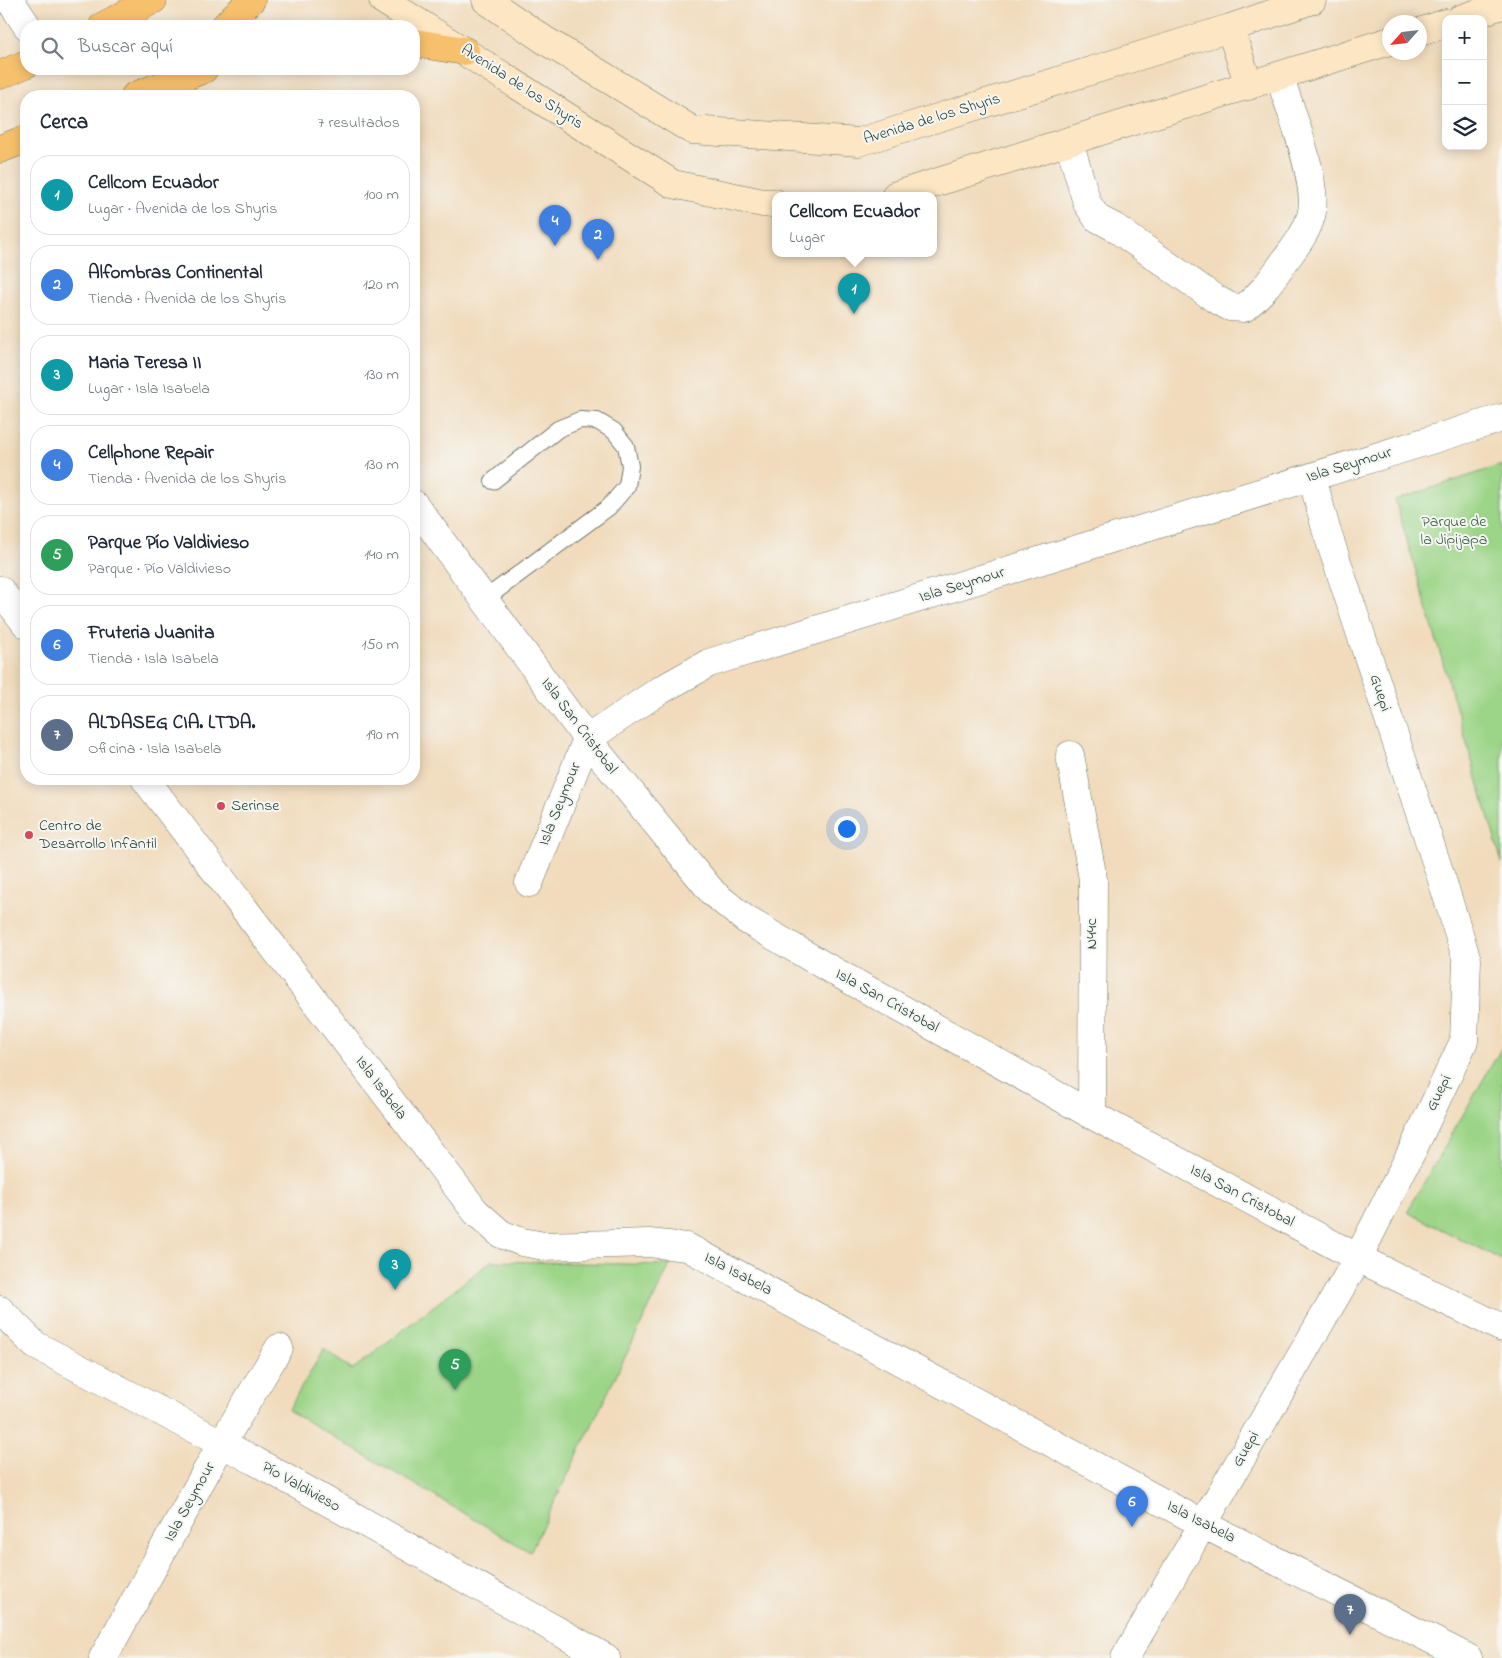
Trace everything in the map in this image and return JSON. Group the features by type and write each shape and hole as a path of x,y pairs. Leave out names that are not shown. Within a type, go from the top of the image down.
{"main road":[{"path":"115,20 153,0"},
{"path":"231,20 251,0"},
{"name":"Avenida de los Shyris","path":"383,0 415,20"},
{"name":"Avenida de los Shyris","path":"486,0 546,41 692,130 860,142 1230,28 1312,0"},
{"path":"1473,15 1502,6"},
{"name":"Avenida de los Shyris","path":"420,23 673,184 764,203 772,203"},
{"path":"1427,30 1442,24"},
{"path":"1230,28 1249,86"},
{"path":"420,44 465,51"},
{"path":"906,192 1382,44"},
{"path":"0,75 20,67"},
{"path":"148,90 177,76"},
{"path":"0,149 20,141"}],"street":[{"path":"10,0 23,20"},
{"path":"1070,141 1086,203 1097,218 1114,227 1230,308 1244,308 1258,297 1305,233 1312,215 1313,199 1300,137 1279,76"},
{"name":"Isla Seymour","path":"529,883 586,738 659,691 709,663 1502,418"},
{"name":"Guepi","path":"1125,1658 1358,1258 1464,1041 1467,960 1326,528 1312,477"},
{"name":"Isla San Cristobal","path":"420,512 586,738 713,893 745,919 831,970 1092,1115 1358,1258 1502,1328"},
{"path":"0,590 20,616"},
{"name":"N44c","path":"1070,755 1093,879 1092,1115"},
{"name":"Isla Isabela","path":"150,785 476,1212 501,1234 522,1242 544,1246 649,1243 687,1247 1203,1524 1468,1658"},
{"name":"Pío Valdivieso","path":"0,1310 35,1345 222,1444 606,1658"},
{"name":"Isla Seymour","path":"103,1658 222,1444 279,1348"}],"lane":[{"path":"485,599 609,507 627,486 630,466 626,446 614,432 597,421 580,420 558,429 493,481"}],"green space":[{"name":"Parque de la Jipijapa","path":"1502,465 1502,863 1395,500"},
{"path":"1502,1047 1502,1260 1407,1212"},
{"path":"491,1261 670,1265 530,1552 288,1410 324,1349 352,1370"}],"place":[{"name":"Cellphone Repair","path":"555,246"},
{"name":"Alfombras Continental","path":"598,260"},
{"name":"Cellcom Ecuador","path":"854,314"},
{"name":"Serinse","path":"221,806"},
{"name":"Centro de Desarrollo Infantil","path":"29,835"},
{"name":"Maria Teresa II","path":"395,1290"},
{"name":"Parque Pío Valdivieso","path":"455,1390"},
{"name":"Fruteria Juanita","path":"1132,1527"},
{"name":"ALDASEG CIA. LTDA.","path":"1350,1635"}]}
